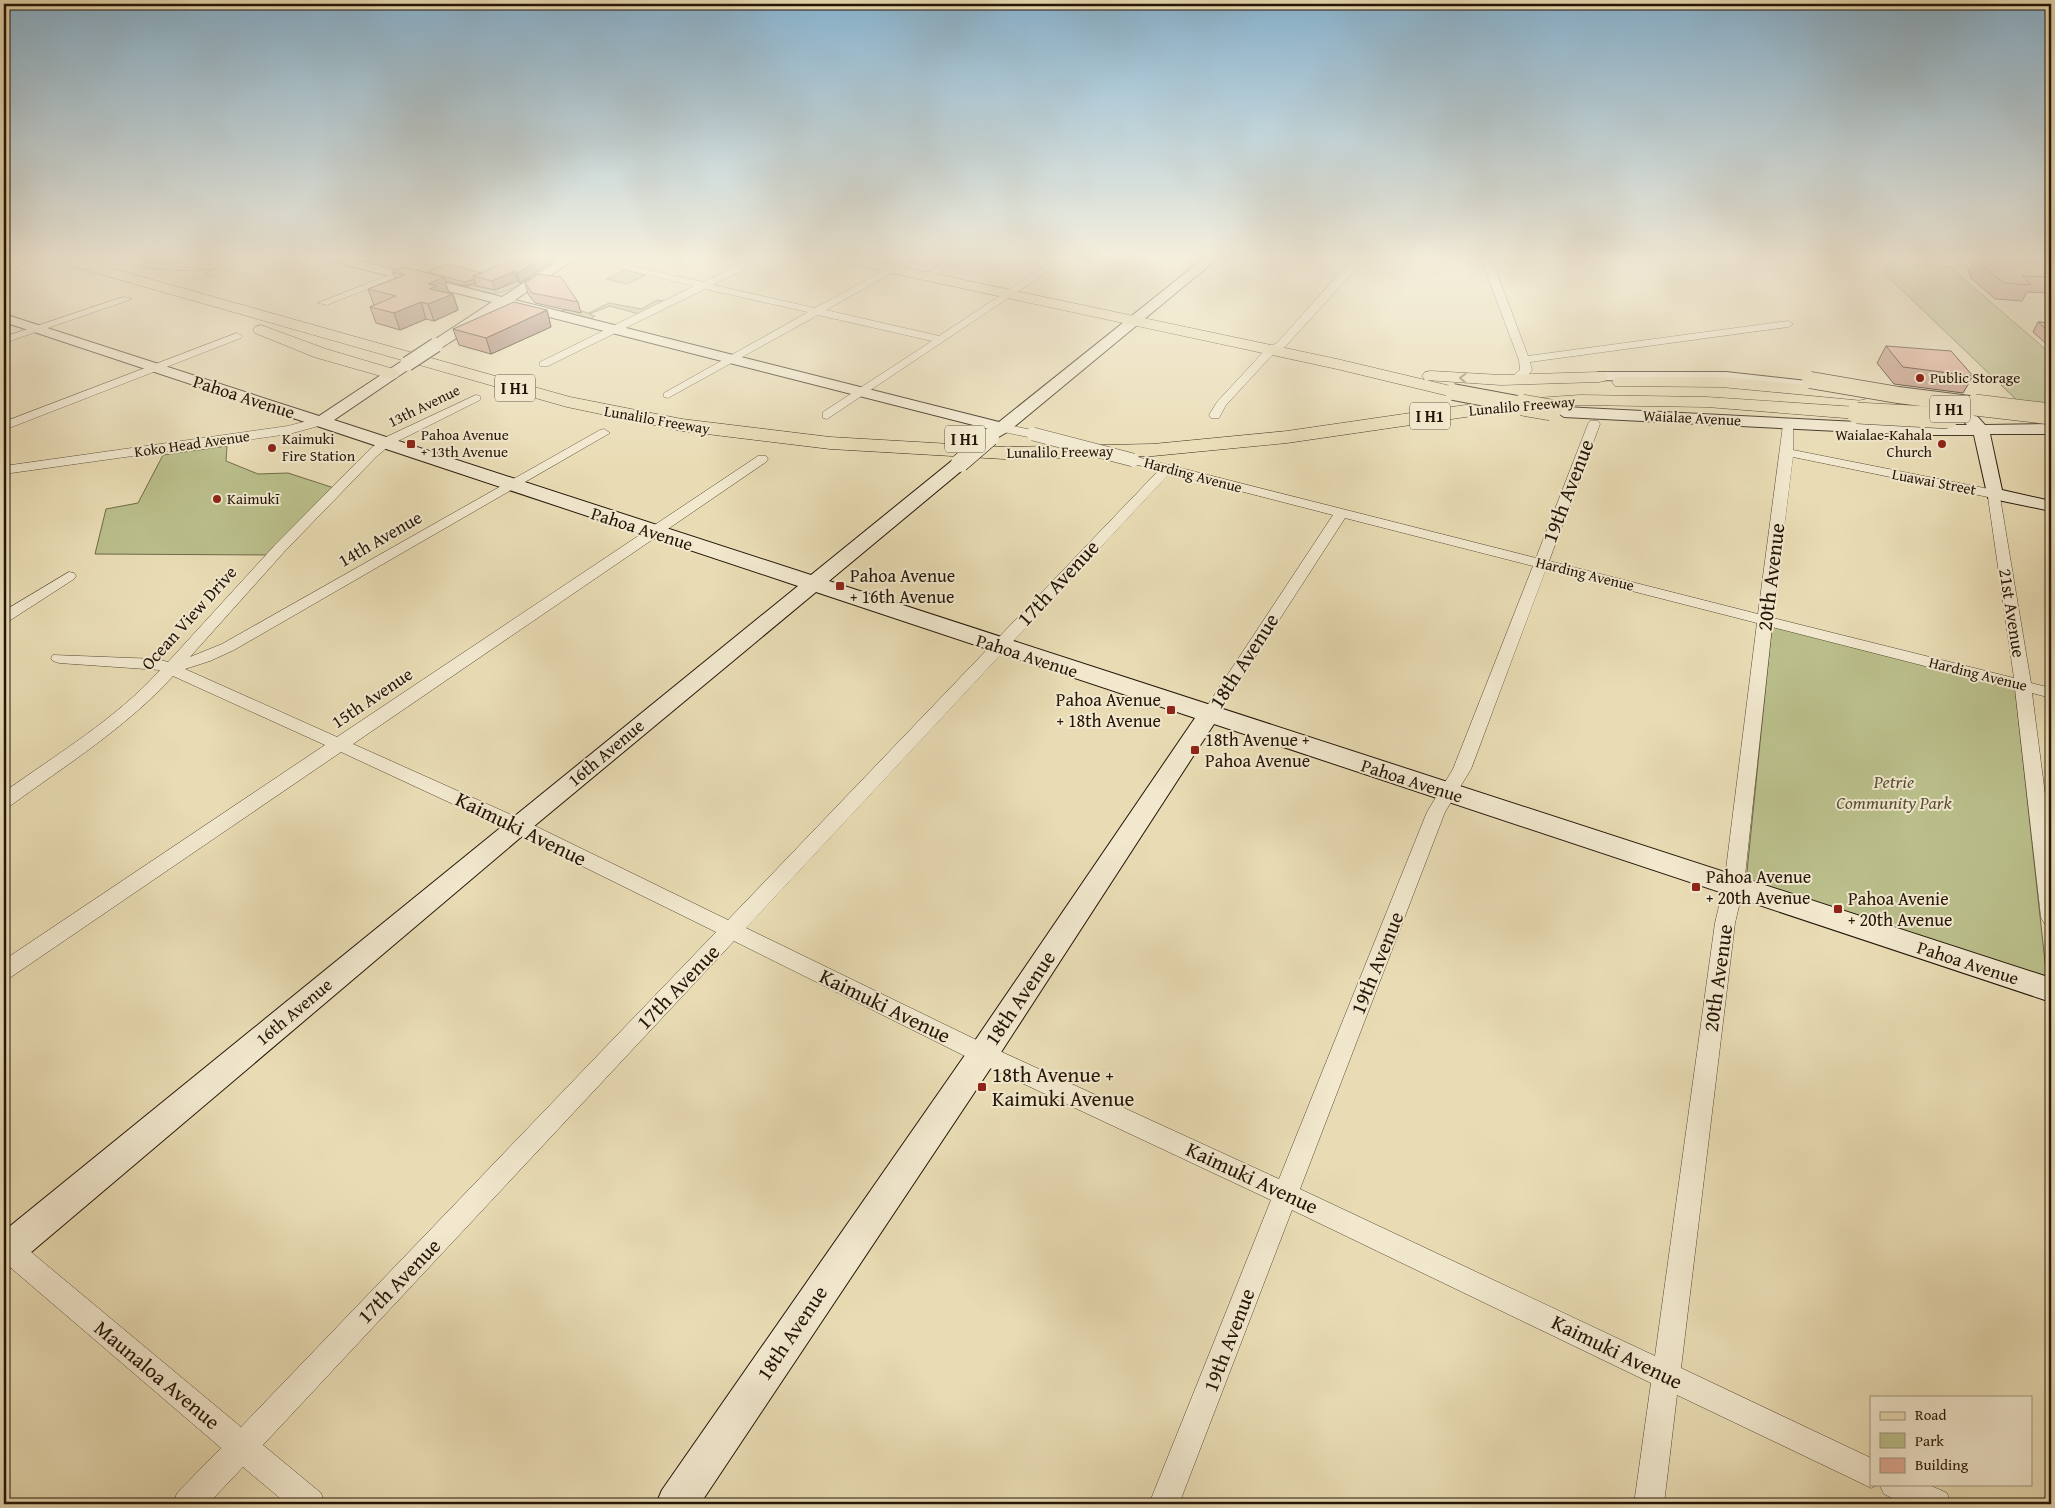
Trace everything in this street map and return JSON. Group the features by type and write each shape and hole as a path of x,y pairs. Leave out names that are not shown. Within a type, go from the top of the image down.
{"main road":[{"path":"255,328 301,347 391,374"},
{"name":"Lunalilo Freeway","path":"307,328 544,396 634,417 718,431 830,443 1004,453 1120,452 1221,445 1320,433 1493,407 1580,400 1699,402 1854,411"},
{"name":"Lunalilo Freeway","path":"353,328 588,394 673,412 744,422 865,434 932,438 1115,439 1213,434 1480,398 1578,391 1699,392 1854,411"},
{"name":"Waialae Avenue","path":"1173,328 1337,364 1453,392 1557,411"},
{"name":"Waialae Avenue","path":"1337,364 1452,378 1514,380 1599,377"},
{"path":"1599,377 1681,372 1731,372 1810,380 2049,420"},
{"path":"1368,414 1450,396 1503,389 1620,382 1760,384 1893,398"},
{"path":"1557,411 1854,411 2049,420"},
{"path":"1004,453 1138,454 1256,450 1331,444 1504,418 1596,419"}],"street":[{"name":"Koko Head Avenue","path":"4,470 289,430 322,421 462,328"},
{"name":"Harding Avenue","path":"607,328 862,392 996,433 1033,434 2051,693"},
{"path":"544,364 617,328"},
{"path":"668,395 786,328"},
{"path":"892,328 939,339"},
{"path":"827,415 956,328"},
{"name":"16th Avenue","path":"5,1249 811,584 1125,328"},
{"path":"1215,415 1221,404 1271,350 1281,344 1295,328"},
{"path":"1512,328 1526,370 1523,376 1514,380"},
{"path":"1524,360 1756,328"},
{"path":"4,340 37,329"},
{"name":"Pahoa Avenue","path":"37,329 386,442 511,486 998,646 2051,990"},
{"path":"4,426 236,336"},
{"path":"1524,360 1533,370 1560,378"},
{"name":"Waialae Avenue","path":"1599,377 1679,375 1756,379 2049,420"},
{"name":"13th Avenue","path":"386,442 476,398"},
{"name":"21st Avenue","path":"1960,407 1981,430 1994,494 2023,686 2051,917"},
{"name":"Waialae Avenue","path":"1557,411 1596,419 1918,430 1981,430 2049,420"},
{"name":"19th Avenue","path":"1164,1504 1436,812 1462,769 1596,419"},
{"name":"20th Avenue","path":"1649,1504 1724,923 1734,886 1787,452 1787,428"},
{"path":"1918,430 1961,436 1974,442 1986,452"},
{"name":"14th Avenue","path":"170,668 204,658 228,647 604,433"},
{"name":"Ocean View Drive","path":"4,801 114,722 151,690 280,548 365,460 386,442"},
{"name":"Luawai Street","path":"1787,452 2051,506"},
{"name":"15th Avenue","path":"4,971 762,459"},
{"name":"17th Avenue","path":"188,1504 1167,469"},
{"name":"18th Avenue","path":"676,1504 983,1054 1341,513"},
{"path":"4,618 69,576"},
{"path":"59,658 157,664 170,668"},
{"name":"Kaimuki Avenue","path":"170,668 518,826 983,1054 1286,1194 1870,1473"},
{"name":"Maunaloa Avenue","path":"5,1249 310,1504"},
{"path":"1898,1486 1936,1504"}],"green space":[{"path":"1942,328 2021,328 2051,354 2051,407 2022,405"},
{"path":"227,446 226,461 258,474 288,473 334,488 270,555 95,554 106,509 138,503 163,455"},
{"name":"Petrie Community Park","path":"1772,625 2015,688 2047,980 1746,881"}],"building":[{"path":"454,328 507,328 486,338 453,329"},
{"path":"1886,346 1951,351 1973,376 1903,367"}],"place":[{"name":"Public Storage","path":"1920,378"},
{"name":"Pahoa Avenue + 13th Avenue","path":"411,444"},
{"name":"Waialae-Kahala Church","path":"1942,444"},
{"name":"Kaimuki Fire Station","path":"272,448"},
{"name":"Kaimukī","path":"217,499"},
{"name":"Pahoa Avenue + 16th Avenue","path":"840,586"},
{"name":"Pahoa Avenue + 18th Avenue","path":"1171,710"},
{"name":"18th Avenue + Pahoa Avenue","path":"1195,750"},
{"name":"Pahoa Avenue + 20th Avenue","path":"1696,887"},
{"name":"Pahoa Avenie + 20th Avenue","path":"1838,909"},
{"name":"18th Avenue + Kaimuki Avenue","path":"982,1087"}]}
